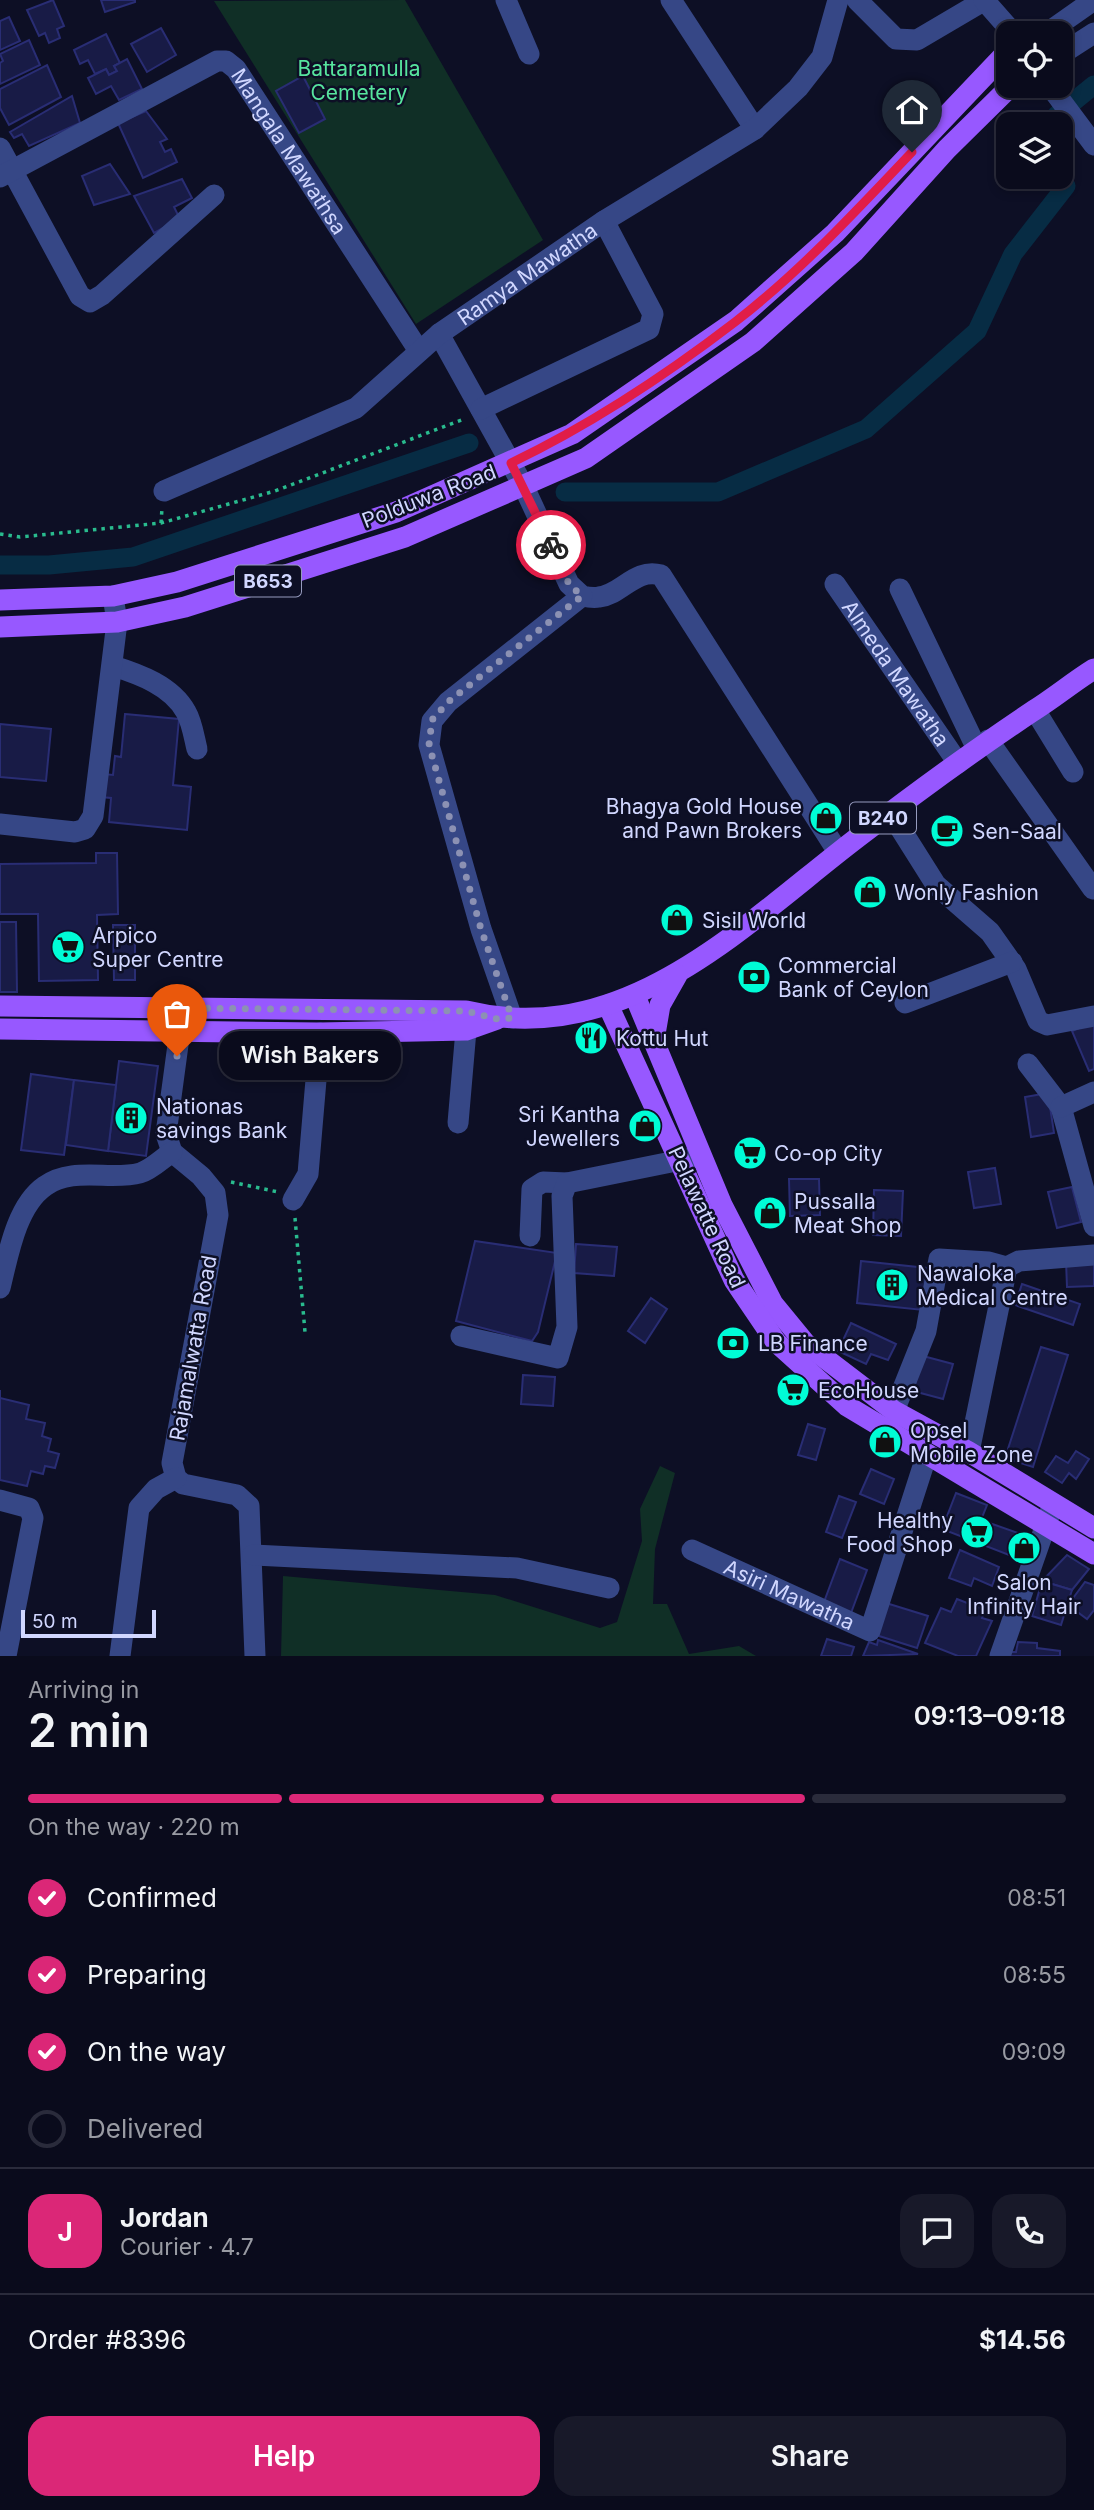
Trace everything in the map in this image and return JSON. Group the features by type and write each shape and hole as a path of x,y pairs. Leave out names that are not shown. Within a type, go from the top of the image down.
{"main road":[{"name":"Polduwa Road","path":"0,600 113,596 177,582 396,512 572,434 736,321 835,233 996,64"},
{"name":"Polduwa Road","path":"0,628 117,622 185,607 405,537 524,487 586,457 753,342 854,252 947,149 999,98"},
{"name":"B240","path":"0,1029 320,1033 466,1030 504,1019 572,1014 608,1005 635,996 677,975 728,940 890,812 982,744 1094,668"},
{"path":"654,1040 660,1005 677,975"},
{"name":"Pelawatte Road","path":"635,996 654,1040 691,1158 734,1280 776,1342 848,1406 1094,1555"},
{"name":"Pelawatte Road","path":"608,1005 630,1051 773,1304 805,1343 894,1411 970,1452 1094,1528"},
{"name":"B240","path":"0,1006 466,1011 504,1019"},
{"path":"572,1014 603,1028 630,1051"}],"street":[{"path":"506,0 528,54"},
{"path":"671,0 755,128"},
{"name":"Ramya Mawatha","path":"164,491 356,408 439,334 604,221 755,128 798,88 822,57 838,0"},
{"path":"857,0 896,39 917,40 985,0 1003,21"},
{"path":"1064,21 1094,0"},
{"path":"1073,47 1094,33"},
{"name":"Mangala Mawathsa","path":"6,174 217,61 226,61 236,69 419,351"},
{"path":"1058,98 1094,145"},
{"path":"0,148 6,174 79,296 90,302 102,295 214,195"},
{"path":"481,409 649,328 653,314 604,221"},
{"path":"439,334 524,487 575,590 601,597 649,572 661,575 838,852"},
{"name":"Almeda Mawatha","path":"835,584 958,763"},
{"path":"900,589 982,744 1093,889"},
{"path":"504,1019 429,745 432,720 448,702 575,590"},
{"path":"0,824 75,832 85,829 93,816 117,622 113,596"},
{"path":"113,666 136,673 166,689 186,711 197,749"},
{"path":"1035,710 1073,772"},
{"path":"890,812 936,885 990,932 1012,962 1038,1021 1047,1025 1094,1016"},
{"path":"905,1003 1012,962"},
{"path":"0,1288 10,1248 25,1210 45,1186 73,1176 142,1172 172,1152 166,1134 180,1030 180,1008"},
{"path":"0,1029 0,1035"},
{"path":"458,1123 466,1030"},
{"path":"293,1200 308,1174 320,1033"},
{"path":"1028,1064 1061,1107 1094,1226"},
{"path":"1061,1107 1094,1091"},
{"name":"Rajamalwatta Road","path":"172,1152 201,1176 215,1192 218,1215 172,1463 177,1478"},
{"path":"530,1236 532,1189 543,1182 567,1183 691,1158"},
{"path":"461,1336 558,1358 567,1327 562,1196 567,1183"},
{"path":"970,1452 1007,1268 1019,1261 1094,1255"},
{"path":"894,1411 926,1331 939,1259 989,1262 1007,1268"},
{"name":"Asiri Mawatha","path":"692,1550 870,1631 928,1454"},
{"path":"120,1656 139,1508 156,1489 177,1478 183,1484 237,1495 249,1506 255,1656"},
{"path":"0,1500 29,1508 33,1518 6,1656"},
{"path":"1000,1656 1054,1502"},
{"path":"253,1555 517,1567 609,1588"}],"path":[{"path":"0,534 20,537 161,523 275,491 452,426 481,409"},
{"path":"201,1176 282,1193 293,1200 305,1332"}],"green space":[{"name":"Battaramulla Cemetery","path":"405,0 543,240 416,324 214,1"},
{"path":"660,1466 675,1473 655,1549 653,1604 667,1604 689,1654 739,1646 756,1656 281,1656 283,1576 495,1595 600,1628 617,1622 642,1541 640,1509"}],"building":[{"path":"53,0 64,26 57,29 60,38 49,43 45,33 39,36 27,10"},
{"path":"101,0 135,0 135,2 105,12"},
{"path":"9,17 20,41 0,50 0,21"},
{"path":"161,28 176,55 147,72 131,44"},
{"path":"106,34 120,63 114,66 117,71 109,75 106,69 95,74 88,60 80,64 74,50"},
{"path":"29,40 40,65 0,84 0,63 3,61 0,54"},
{"path":"127,59 142,89 119,100 111,86 96,94 88,78 106,69 109,75 117,71 114,66"},
{"path":"47,65 61,97 9,125 0,108 0,89"},
{"path":"303,76 325,119 299,133 276,91"},
{"path":"72,96 80,123 29,146 22,134 14,138 10,132"},
{"path":"146,111 167,139 160,142 165,152 171,149 177,162 143,178 118,123"},
{"path":"110,164 130,194 94,205 82,176"},
{"path":"182,179 192,198 174,207 180,219 154,233 134,196"},
{"path":"125,714 179,719 173,785 191,787 187,830 109,822 111,798 101,797 104,774 113,775 115,756 121,757"},
{"path":"0,724 51,729 46,781 0,777"},
{"name":"Arpico Super Centre","path":"96,853 117,853 118,914 97,915 98,980 39,981 38,914 0,914 0,864 96,863"},
{"path":"0,922 16,922 17,992 0,992"},
{"path":"113,925 135,925 135,980 114,980"},
{"path":"1094,1022 1094,1069 1089,1071 1072,1031"},
{"name":"Nationas savings Bank","path":"119,1061 158,1066 146,1156 108,1151"},
{"path":"31,1074 74,1080 64,1155 21,1150"},
{"path":"74,1080 116,1085 108,1151 66,1145"},
{"path":"1048,1093 1054,1133 1031,1137 1025,1097"},
{"path":"995,1168 1001,1204 974,1208 968,1172"},
{"path":"789,1179 819,1179 820,1215 790,1216"},
{"path":"1072,1187 1081,1222 1057,1228 1048,1192"},
{"path":"874,1190 903,1191 901,1236 873,1235"},
{"path":"475,1241 557,1253 538,1332 532,1341 456,1321"},
{"path":"576,1244 617,1247 614,1276 574,1273"},
{"path":"1094,1260 1094,1286 1067,1287 1066,1261"},
{"name":"Nawaloka Medical Centre","path":"861,1261 927,1268 923,1310 857,1303"},
{"path":"1022,1284 1080,1304 1073,1325 1015,1305"},
{"path":"651,1298 667,1309 645,1343 628,1331"},
{"path":"851,1323 896,1344 888,1360 871,1354 866,1364 838,1351"},
{"path":"1041,1347 1068,1355 1033,1467 1005,1458"},
{"path":"923,1356 953,1364 943,1399 913,1391"},
{"path":"523,1375 555,1377 553,1406 521,1404"},
{"path":"0,1398 29,1405 26,1419 45,1423 42,1436 51,1439 48,1451 59,1454 55,1468 45,1466 43,1474 31,1471 27,1486 0,1480"},
{"path":"808,1424 825,1429 816,1460 798,1455"},
{"path":"1076,1451 1089,1459 1076,1479 1069,1473 1062,1483 1045,1472 1056,1456 1068,1463"},
{"path":"871,1469 894,1479 884,1504 860,1494"},
{"path":"956,1493 987,1505 981,1520 1018,1533 1009,1555 942,1529"},
{"path":"839,1496 856,1502 842,1538 826,1532"},
{"path":"960,1550 999,1567 992,1586 974,1578 971,1586 949,1578"},
{"path":"1067,1555 1089,1569 1072,1590 1042,1581"},
{"path":"840,1559 867,1570 851,1613 824,1602"},
{"path":"1042,1581 1072,1590 1061,1625 1032,1616"},
{"path":"1085,1582 1094,1585 1094,1610 1087,1619 1068,1605"},
{"path":"957,1599 985,1610 982,1618 992,1621 976,1656 958,1656 925,1643 941,1608 951,1612"},
{"path":"886,1603 928,1616 917,1648 876,1635"},
{"path":"827,1639 854,1647 851,1656 821,1656"},
{"path":"878,1640 918,1654 863,1656 869,1642 877,1645"},
{"path":"1018,1642 1037,1643 1037,1648 1060,1651 1060,1656 1007,1656 1007,1652 1016,1652"}],"waterway":[{"path":"1061,112 1094,85"},
{"path":"565,492 718,492 866,429 977,331 1013,254 1064,189"},
{"path":"0,565 49,565 133,557 469,443"}],"way so far":[{"path":"177,1056 180,1008 466,1011 497,1019 512,1018 481,929 429,745 432,720 448,702 582,596 569,584 551,545"}],"place":[{"name":"Bhagya Gold House and Pawn Brokers","path":"826,818"},
{"name":"Sen-Saal","path":"947,831"},
{"name":"Wonly Fashion","path":"870,892"},
{"name":"Sisil World","path":"677,920"},
{"name":"Arpico Super Centre","path":"68,947"},
{"name":"Commercial Bank of Ceylon","path":"754,977"},
{"name":"Kottu Hut","path":"591,1038"},
{"name":"Wish Bakers","path":"177,1056"},
{"name":"Nationas savings Bank","path":"131,1118"},
{"name":"Sri Kantha Jewellers","path":"645,1126"},
{"name":"Co-op City","path":"750,1153"},
{"name":"Pussalla Meat Shop","path":"770,1213"},
{"name":"Nawaloka Medical Centre","path":"892,1285"},
{"name":"LB Finance","path":"733,1343"},
{"name":"EcoHouse","path":"793,1390"},
{"name":"Opsel Mobile Zone","path":"885,1442"},
{"name":"Healthy Food Shop","path":"977,1532"},
{"name":"Salon Infinity Hair","path":"1024,1548"}],"route":[{"path":"551,545 511,463 572,434 736,321 835,233 912,152"}]}
